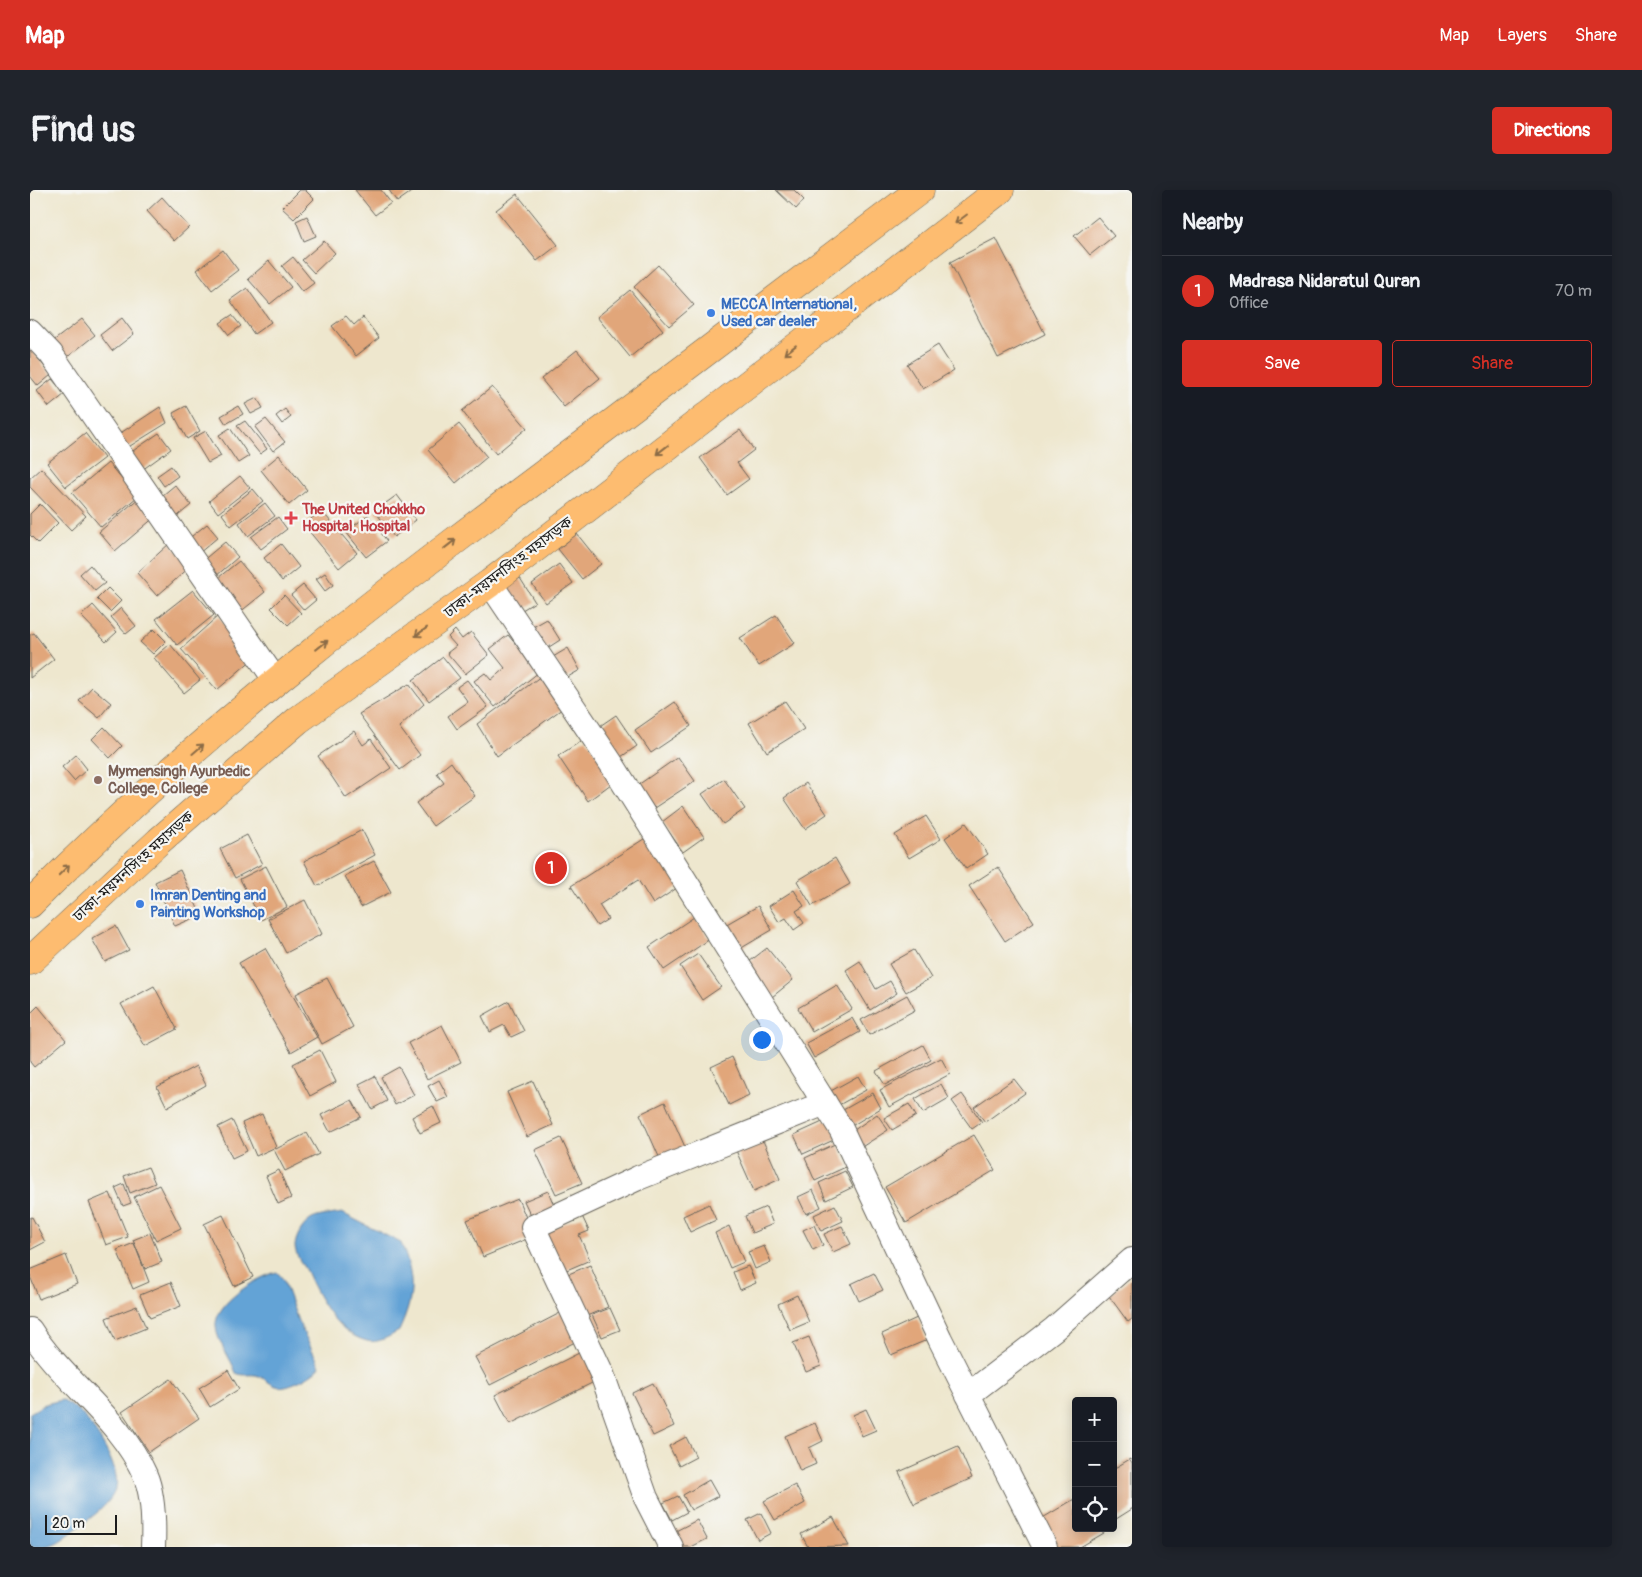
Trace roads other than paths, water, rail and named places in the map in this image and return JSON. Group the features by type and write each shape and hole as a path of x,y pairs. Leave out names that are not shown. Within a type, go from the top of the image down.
{"main road":[{"name":"ঢাকা-ময়মনসিংহ মহাসড়ক","path":"30,961 159,841 298,720 490,583 1000,190"},
{"path":"30,904 91,842 276,681 475,525 770,306 916,191"}],"street":[{"path":"30,332 52,354 276,681"},
{"path":"490,583 613,766 841,1129 968,1395 1045,1547"},
{"path":"671,1547 646,1498 602,1374 533,1227 638,1178 825,1103"},
{"path":"968,1395 1054,1329 1132,1260"},
{"path":"30,1330 99,1410 127,1446 145,1475 154,1519 153,1547"}],"water":[{"path":"342,1213 401,1243 406,1255 411,1277 408,1307 399,1331 380,1340 371,1342 356,1337 337,1322 322,1303 299,1260 295,1247 298,1236 309,1221 320,1216"},
{"path":"277,1272 283,1279 298,1321 320,1366 300,1381 280,1387 259,1376 236,1373 219,1338 216,1327 217,1318 222,1309 238,1292 259,1279"},
{"path":"62,1400 81,1413 99,1437 111,1459 116,1487 111,1498 101,1509 58,1542 47,1546 30,1547 30,1413 45,1404"}],"place":[{"name":"MECCA International, Used car dealer","path":"711,313"},
{"name":"The United Chokkho Hospital, Hospital","path":"291,518"},
{"name":"Mymensingh Ayurbedic College, College","path":"98,780"},
{"name":"Madrasa Nidaratul Quran","path":"551,868"},
{"name":"Imran Denting and Painting Workshop","path":"140,904"}]}
